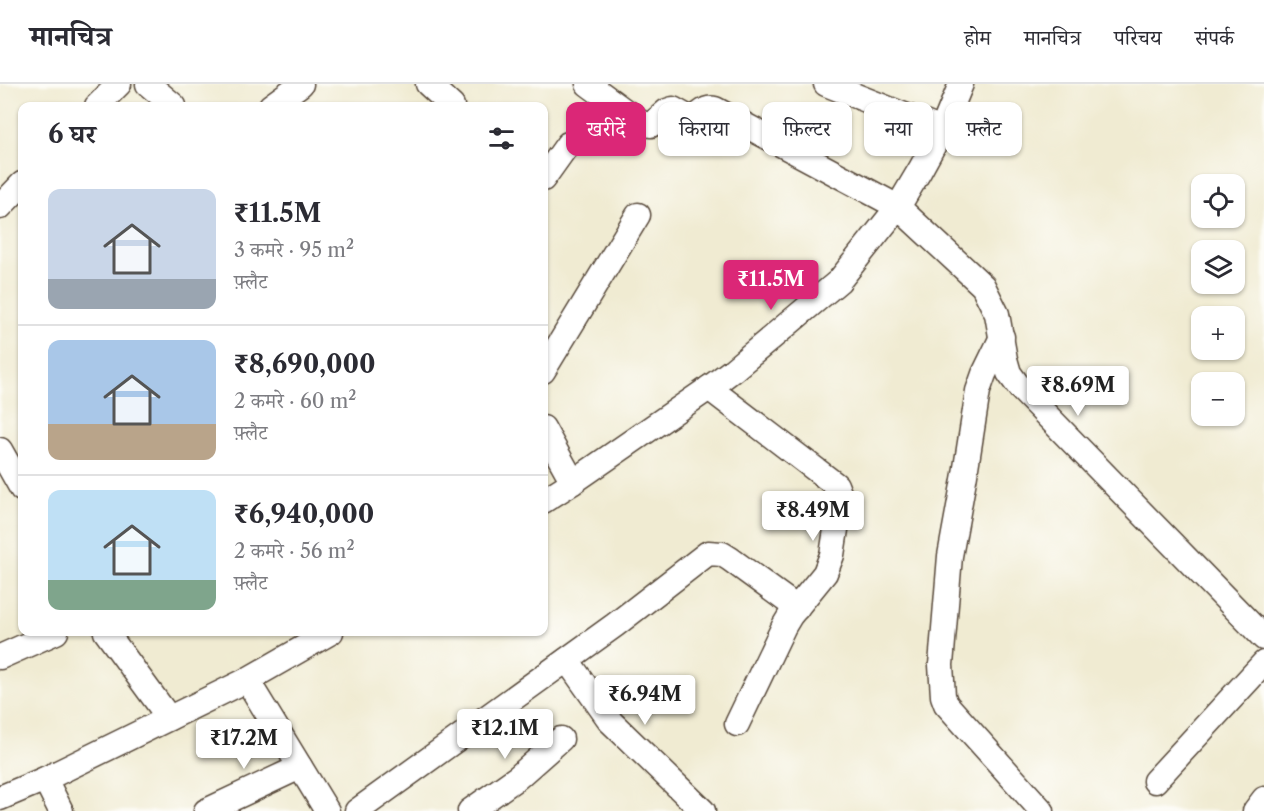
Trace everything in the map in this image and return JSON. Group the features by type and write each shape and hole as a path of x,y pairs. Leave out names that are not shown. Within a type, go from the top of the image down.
{"street":[{"path":"101,102 119,84"},
{"path":"148,84 169,102"},
{"path":"277,102 302,84"},
{"path":"429,84 448,102"},
{"path":"588,84 641,123 651,125 667,111 673,110 691,118 700,115 706,109 715,109 898,207 983,286 997,314 1009,373 1020,387 1264,638"},
{"path":"826,84 942,130"},
{"path":"548,498 710,388 839,281 898,207 942,130 961,84"},
{"path":"548,172 568,144 584,139 610,100"},
{"path":"0,207 18,188"},
{"path":"548,363 638,215"},
{"path":"1002,337 978,391 966,474 950,556 941,665 943,696 946,704 1042,811"},
{"path":"710,388 836,485 840,504 829,566 784,626 736,724"},
{"path":"548,437 573,482"},
{"path":"7,454 18,480"},
{"path":"357,811 615,625 708,553 722,554 797,608"},
{"path":"0,657 47,636"},
{"path":"113,636 169,718"},
{"path":"0,798 45,780 247,680 324,636"},
{"path":"567,660 611,722 703,811"},
{"path":"1155,781 1264,663"},
{"path":"247,680 327,811"},
{"path":"470,811 518,777 561,739"},
{"path":"206,811 300,767"},
{"path":"45,780 61,811"},
{"path":"1255,811 1264,799"}]}
